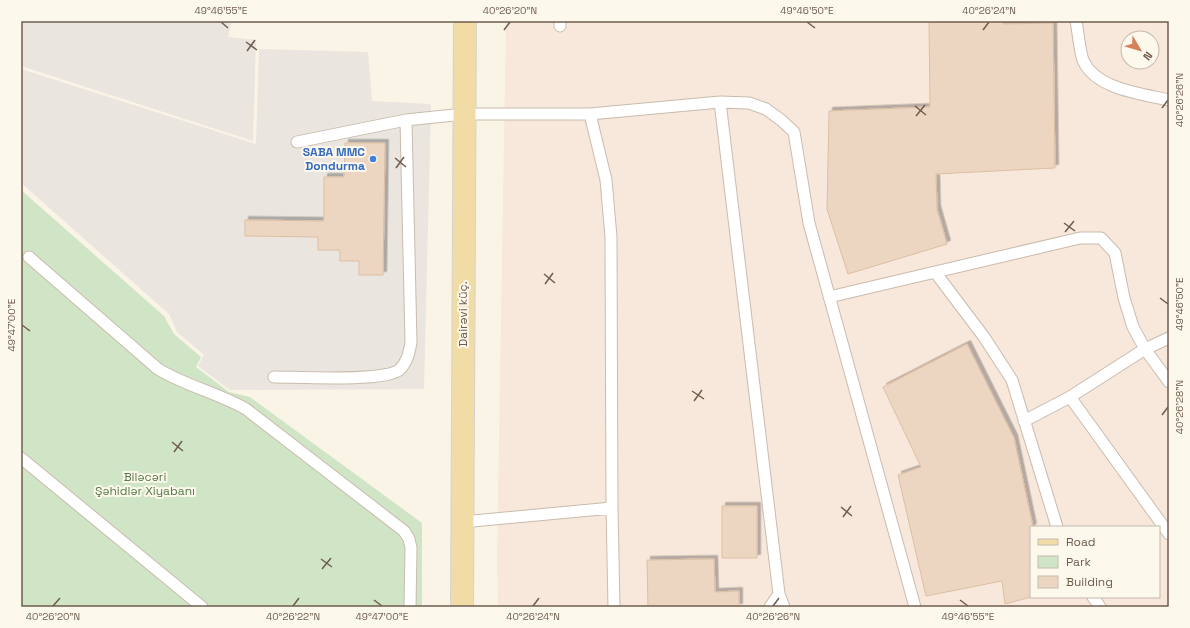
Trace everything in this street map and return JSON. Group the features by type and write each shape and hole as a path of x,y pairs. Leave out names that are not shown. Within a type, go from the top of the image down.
{"main road":[{"name":"Dairəvi küç.","path":"462,607 465,21"}],"lane":[{"path":"1076,21 1083,60 1094,75 1114,87 1169,100"},
{"path":"720,102 779,594 784,607"},
{"path":"297,142 406,120 464,114 590,114 720,102 749,103 766,109 794,132 808,223 915,607"},
{"path":"590,114 606,180 611,237 614,607"},
{"path":"274,376 367,378 386,376 398,370 408,358 411,343 406,120"},
{"path":"829,297 1080,238 1102,238 1115,253 1124,298 1133,327 1145,349 1169,382"},
{"path":"29,257 158,370 172,378 236,403 246,409 404,531 409,539 411,548 410,607"},
{"path":"934,272 984,337 1012,380 1057,526"},
{"path":"1024,421 1070,397 1145,349 1169,338"},
{"path":"1070,397 1169,534"},
{"path":"21,458 202,607"},
{"path":"462,522 612,508"},
{"path":"770,607 779,594"},
{"path":"1095,598 1100,607"}],"shaded area":[{"path":"21,21 232,21 228,37 256,40 253,141 21,66"},
{"path":"506,21 1169,21 1169,607 498,607 497,561"},
{"name":"SABA MMC Dondurma","path":"259,49 368,52 372,101 431,104 424,389 230,390 198,366 204,355 177,332 169,314 21,183 21,69 256,144"}],"green space":[{"name":"Biləcəri Şəhidlər Xiyabanı","path":"21,190 164,316 174,334 201,357 196,367 229,392 250,397 422,523 422,607 21,607"}],"building":[{"path":"929,21 1003,21 1003,24 1053,23 1055,168 936,174 937,209 947,244 848,274 827,209 829,111 930,107"},
{"path":"345,143 385,143 383,275 359,275 359,261 340,261 340,250 318,250 318,237 245,236 245,220 324,221 324,177 344,177"},
{"path":"967,344 1014,438 1033,526 1030,526 1030,597 1005,604 1002,581 926,596 898,475 921,467 883,387"},
{"path":"722,506 757,506 757,558 722,558"},
{"path":"714,559 715,592 739,591 739,607 648,607 647,560"}],"place":[{"name":"SABA MMC Dondurma","path":"373,159"}]}
